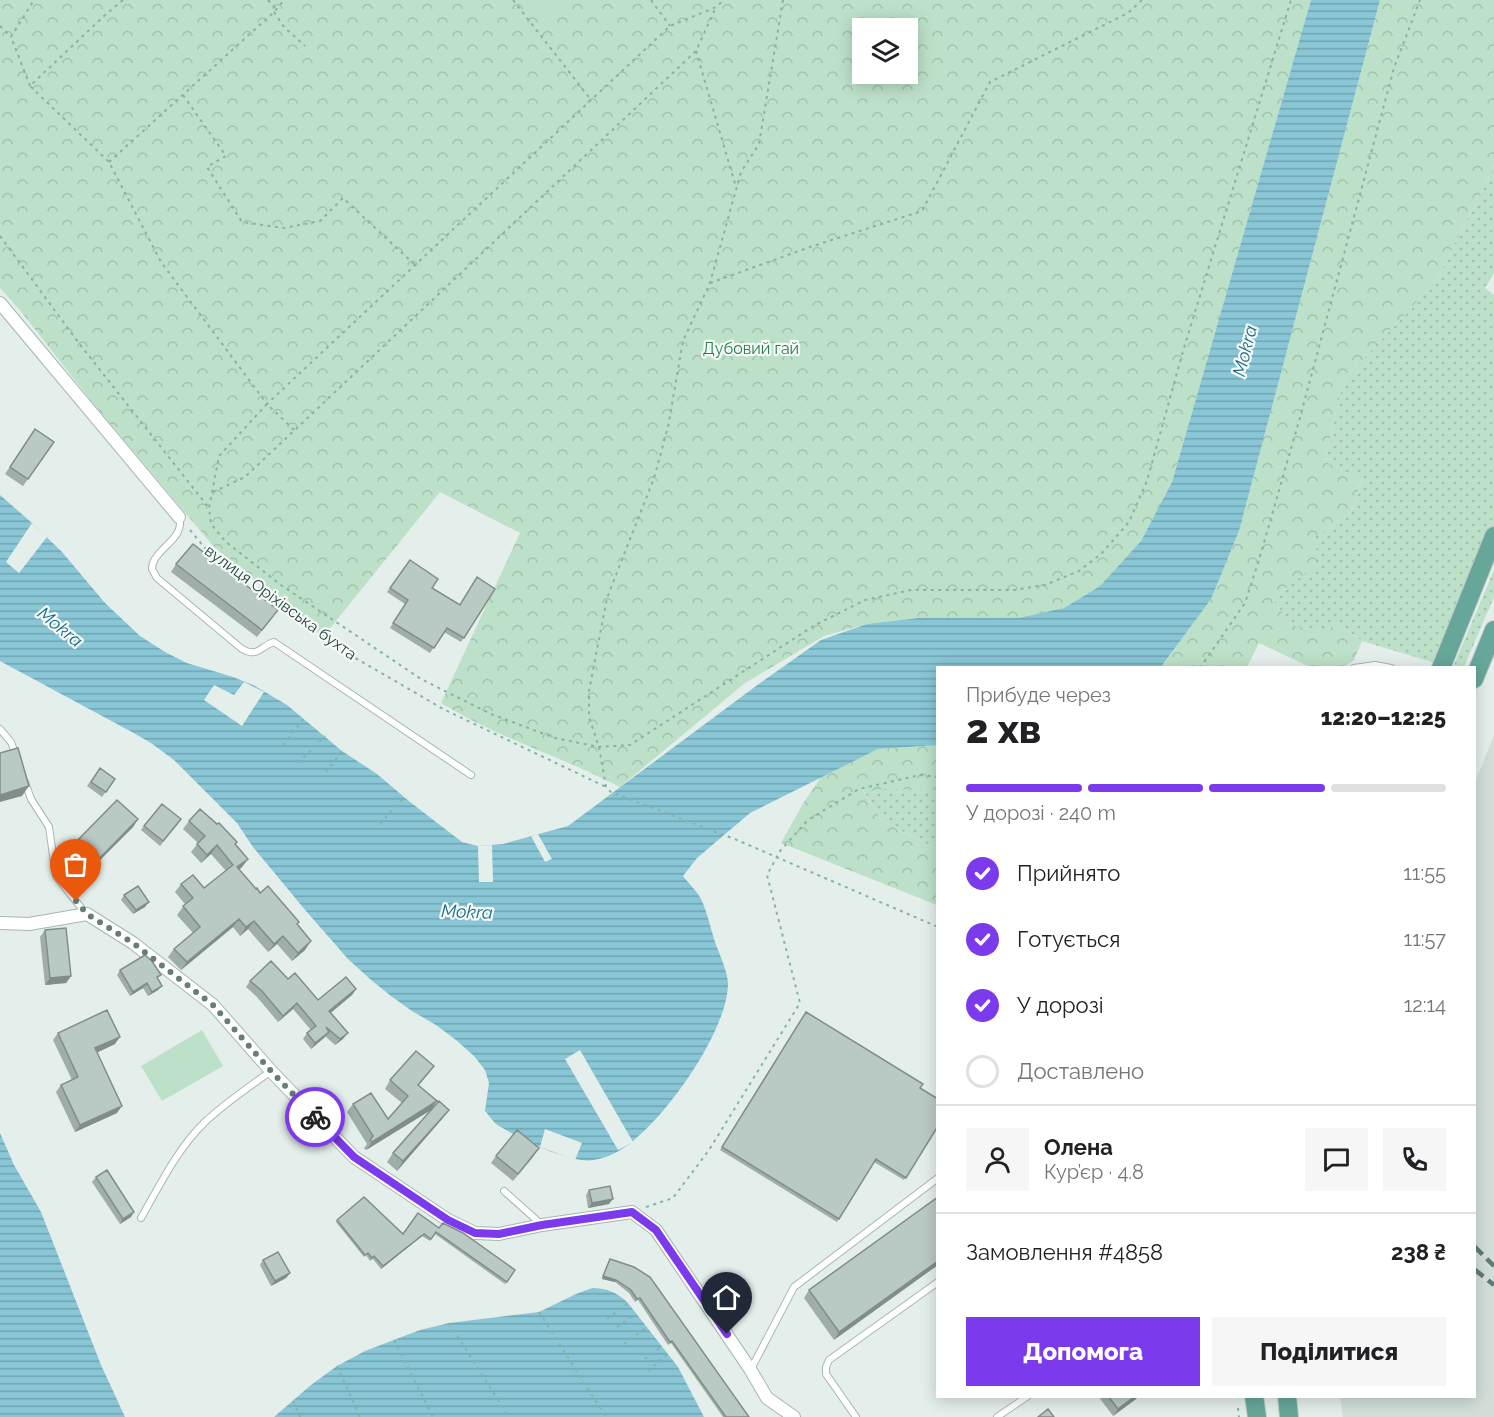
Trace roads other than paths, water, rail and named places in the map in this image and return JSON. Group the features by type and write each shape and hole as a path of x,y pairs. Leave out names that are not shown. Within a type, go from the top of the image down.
{"main road":[{"path":"1442,666 1494,536"},
{"path":"1476,674 1494,630"},
{"path":"1254,1398 1257,1417"},
{"path":"1287,1398 1289,1417"}],"street":[{"path":"0,303 178,517"},
{"path":"0,923 29,924 87,914 133,943 213,1005 271,1071 354,1157 448,1220 475,1233 499,1234 542,1225 632,1212 656,1230 750,1369 767,1398 794,1417"}],"lane":[{"path":"178,517 181,523 178,534 154,560 152,569 157,578 242,649 250,653 259,652 274,642 471,774"},
{"path":"0,729 11,742 18,761"},
{"path":"21,770 31,799 49,827 56,876 87,914"},
{"path":"141,1218 174,1159 204,1123 271,1071"},
{"path":"750,1369 794,1287 936,1180"},
{"path":"504,1191 542,1225"},
{"path":"855,1417 826,1374 829,1360 936,1283"},
{"path":"997,1417 1026,1398"}],"water":[{"name":"Mokra","path":"1311,0 1380,0 1239,531 1211,599 1162,666 936,666 936,745 878,749 750,813 697,858 683,876 702,901 727,975 725,1003 718,1024 694,1069 664,1110 630,1144 615,1153 593,1160 572,1158 533,1144 496,1124 485,1111 489,1083 485,1070 474,1056 436,1025 391,996 348,959 253,847 237,823 174,760 130,731 0,661 0,495 62,552 105,603 140,636 187,663 253,685 287,705 342,751 377,774 462,842 478,846 503,844 568,826 821,640 867,624 918,618 1018,618 1064,608 1100,586 1141,541 1172,482"},
{"path":"0,1133 14,1165 41,1212 101,1365 125,1417 0,1417"},
{"path":"592,1288 612,1292 628,1303 678,1367 704,1417 274,1417 337,1366 365,1351 420,1330 449,1323 539,1312"}],"railway":[{"path":"1476,1248 1494,1266"},
{"path":"1476,1271 1494,1285"}],"park label":[{"name":"Дубовий гай","path":"751,348"}]}
